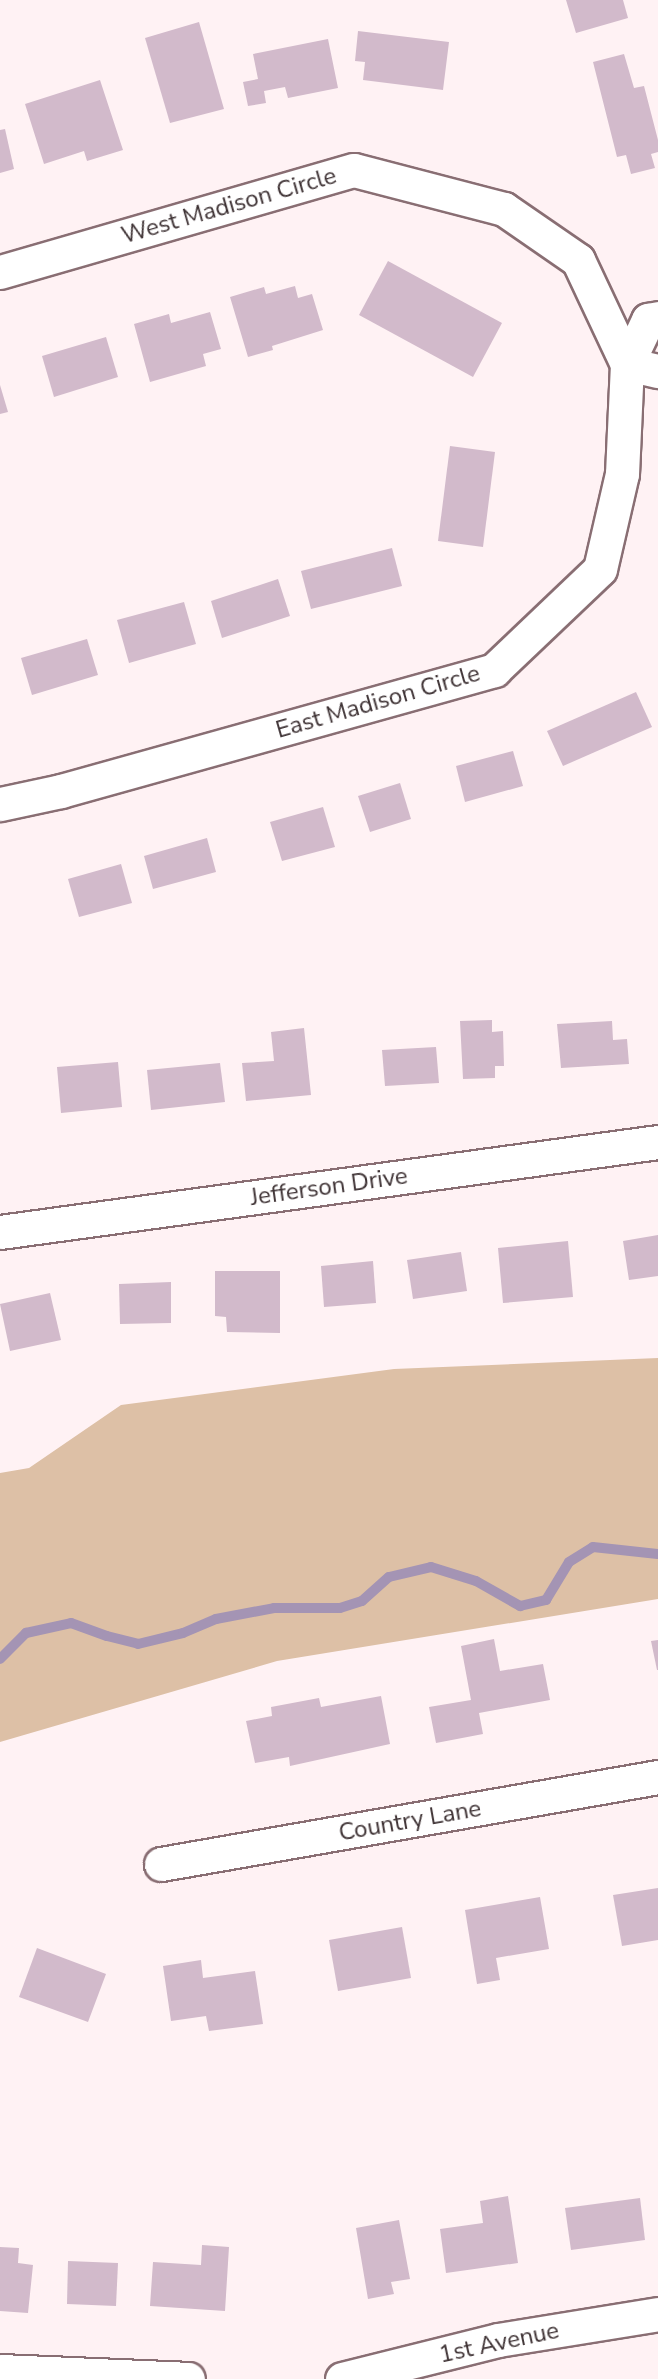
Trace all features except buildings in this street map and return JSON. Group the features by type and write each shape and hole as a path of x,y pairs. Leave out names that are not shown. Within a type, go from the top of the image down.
{"street":[{"name":"West Madison Circle","path":"0,272 354,170 504,209 578,260 642,368"},
{"name":"East Madison Circle","path":"0,804 61,791 494,670 600,569 622,474 648,320 658,318"},
{"name":"Jefferson Drive","path":"0,1232 658,1142"},
{"name":"Country Lane","path":"161,1864 658,1777"},
{"name":"1st Avenue","path":"342,2379 498,2340 658,2314"},
{"path":"0,2371 188,2379"}],"shaded area":[{"path":"658,1358 658,1599 277,1661 0,1742 0,1473 29,1468 121,1405 394,1369"}],"waterway":[{"path":"0,1659 26,1633 71,1623 138,1644 183,1633 216,1619 274,1608 340,1608 362,1601 389,1577 431,1567 476,1581 520,1606 546,1600 569,1562 593,1547 658,1554"}]}
